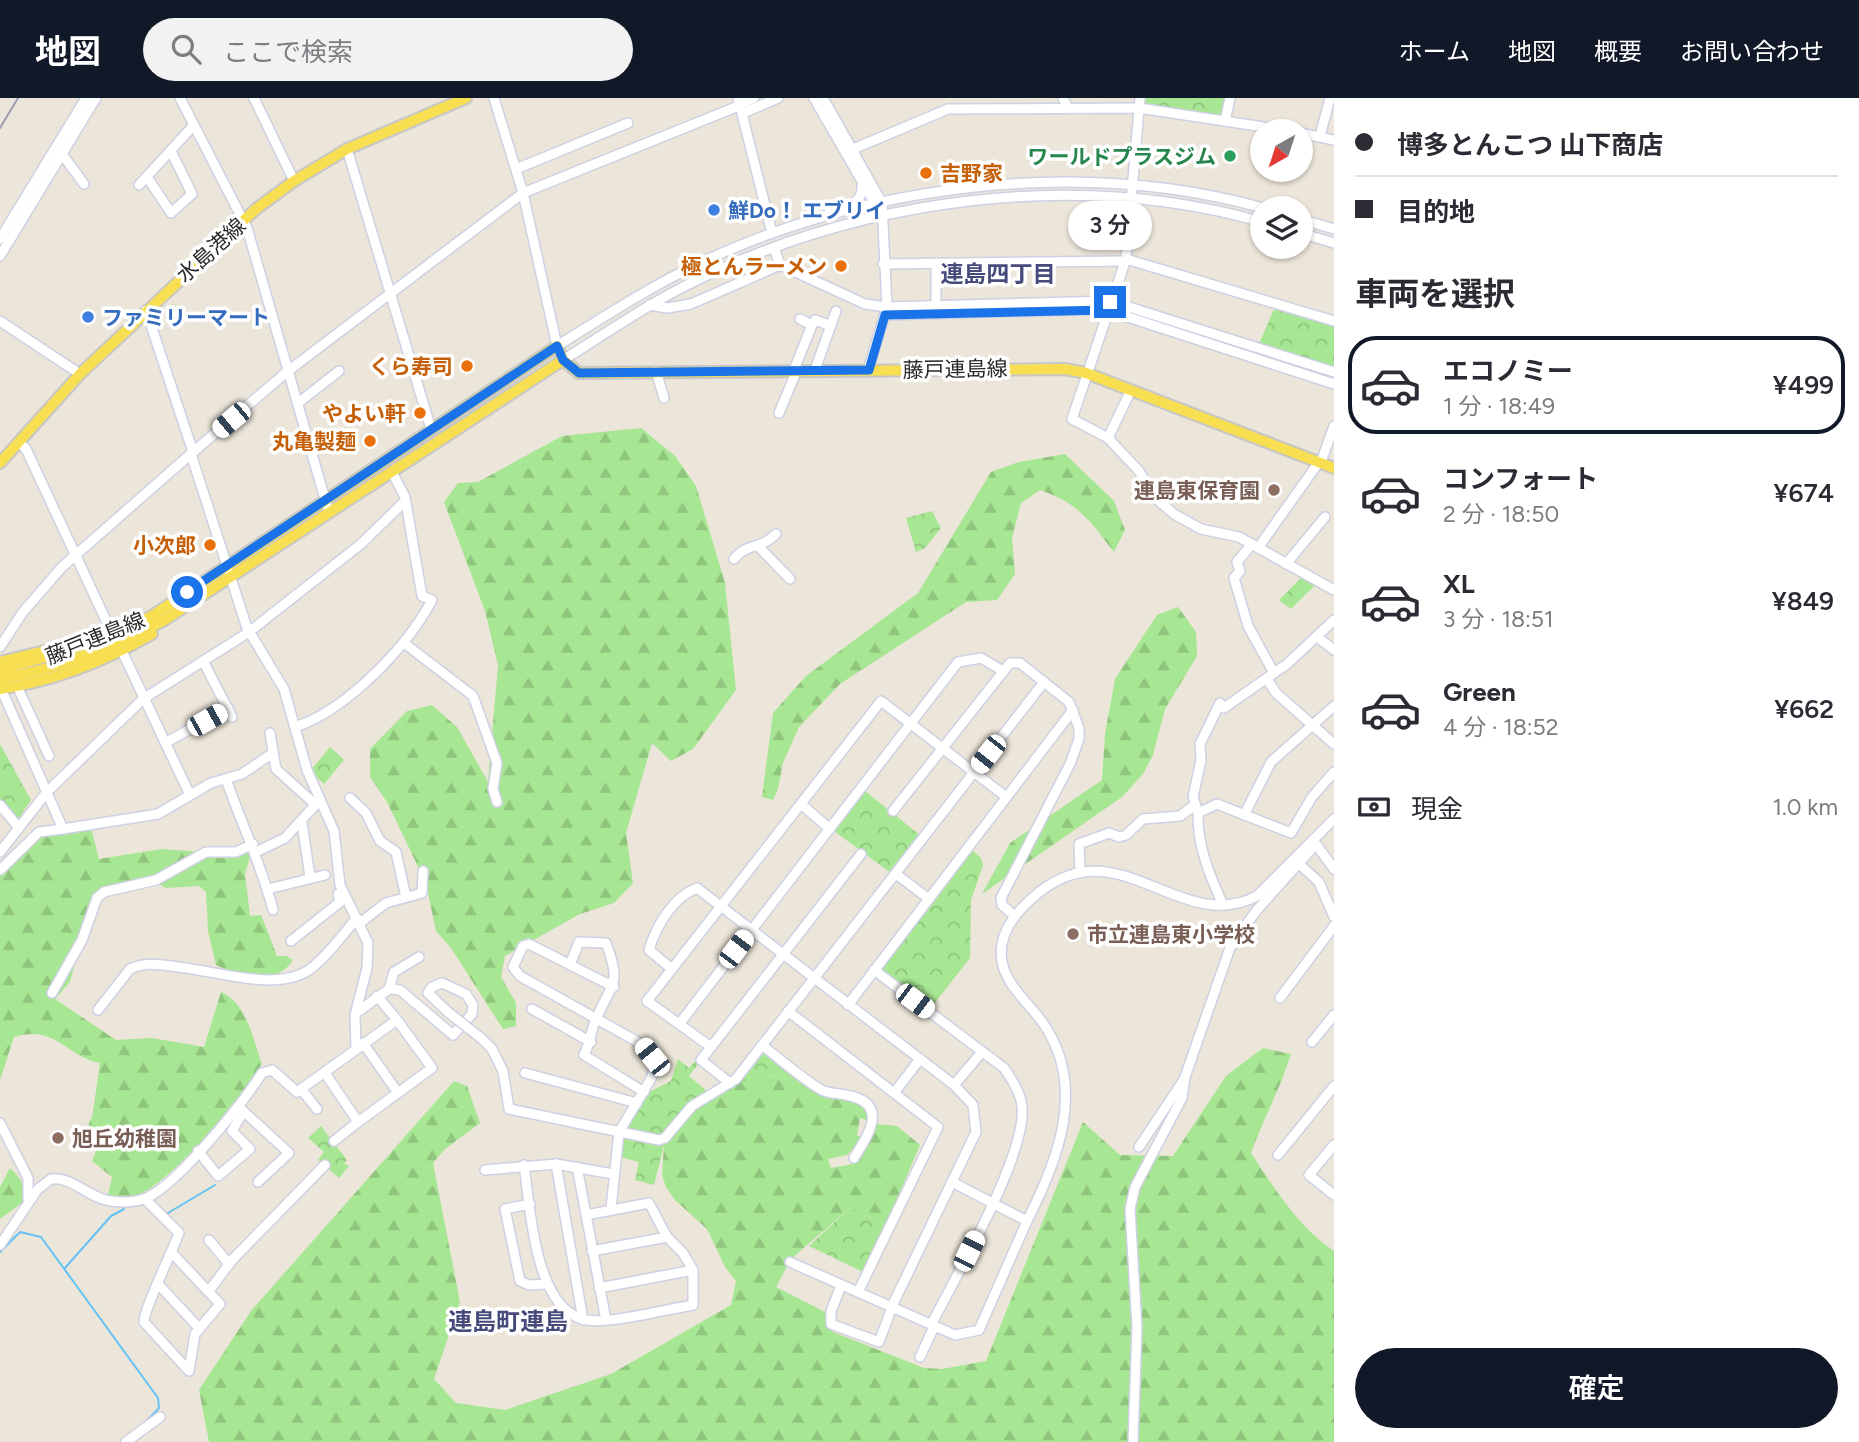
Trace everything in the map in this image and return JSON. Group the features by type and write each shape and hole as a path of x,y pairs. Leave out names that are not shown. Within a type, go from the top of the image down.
{"main road":[{"name":"水島港線","path":"0,463 80,374 243,220 294,181 347,149 466,98"},
{"path":"557,346 563,360"},
{"name":"藤戸連島線","path":"0,670 97,642 128,629 167,606 557,346"},
{"name":"藤戸連島線","path":"0,679 36,672 101,650 132,637 196,601 563,360 579,373 1031,368 1086,373 1334,468"},
{"path":"1,692 122,651 170,625 196,601"},
{"path":"0,662 65,646 167,606"}],"street":[{"path":"0,239 86,98"},
{"path":"0,256 96,98"},
{"path":"180,98 243,220 330,513"},
{"path":"254,98 294,181"},
{"path":"494,98 524,195 557,346 671,277 772,233 879,204 991,186 1063,183 1179,191 1250,205"},
{"path":"0,647 45,584 192,455 289,372 524,195 754,98"},
{"path":"741,105 778,98"},
{"path":"814,98 849,151 879,204 882,216 886,311 869,370"},
{"path":"809,222 820,214 859,200 863,189 849,151 823,98"},
{"path":"943,98 948,109"},
{"path":"1063,98 1068,108"},
{"path":"1225,121 1230,98"},
{"path":"1320,136 1330,98"},
{"path":"849,151 948,109 1068,108 1095,103 1139,103 1250,125"},
{"path":"1139,103 1125,260 1072,418 1108,438 1139,471 1153,496 1174,514 1201,529 1239,537 1334,590"},
{"path":"741,105 772,233"},
{"path":"516,169 628,123"},
{"path":"139,185 194,125"},
{"path":"1313,135 1334,140"},
{"path":"347,149 431,429"},
{"path":"147,177 171,213 192,194 171,150"},
{"path":"62,154 84,184"},
{"path":"861,179 879,204"},
{"path":"563,360 649,305 699,279 774,248 882,216 943,204 1028,197 1131,200 1207,210 1250,219"},
{"path":"1313,223 1334,229"},
{"path":"1313,237 1334,243"},
{"path":"774,248 780,265 886,311 1109,306 1334,372"},
{"path":"883,264 1125,260 1334,321"},
{"path":"936,263 936,309"},
{"path":"649,305 667,309 691,304 780,265"},
{"path":"1109,306 1334,384"},
{"path":"146,310 248,630 284,689 317,804"},
{"path":"816,370 836,311"},
{"path":"800,319 812,325"},
{"path":"779,413 812,325 815,320 831,326"},
{"path":"0,321 80,374"},
{"path":"298,403 340,371"},
{"path":"656,371 664,398"},
{"path":"1108,438 1131,390"},
{"path":"1334,426 1320,462 1255,546 1237,562 1240,571 1234,578 1248,626 1276,693 1334,744"},
{"path":"19,442 26,449 110,629"},
{"path":"295,727 333,706 384,665 404,643 432,600 422,596 404,497 392,472"},
{"path":"0,852 46,790 143,699 248,630 361,544 404,497"},
{"path":"1286,564 1325,517"},
{"path":"734,559 743,549 766,544 776,534"},
{"path":"758,546 790,579"},
{"path":"1223,905 1208,870 1198,833 1200,744 1220,703 1224,708 1271,676 1334,620"},
{"path":"1317,637 1334,650"},
{"path":"404,643 473,696 497,763 493,789 497,802"},
{"path":"122,651 190,795"},
{"path":"680,1023 958,662 981,658 1003,671"},
{"path":"165,743 230,713 203,661"},
{"path":"893,811 1010,663 1020,663 1069,702 1079,738 1070,764 1001,898 1002,905 1015,916"},
{"path":"355,1014 389,989 400,990 453,1035 474,1009 466,994 453,985 442,983 429,991 430,997 448,1012 481,1038 492,1049 503,1070 509,1109 663,1139 692,1106 730,1083 762,1045 1044,682"},
{"path":"22,686 49,756"},
{"path":"1,692 62,829"},
{"path":"710,1047 648,1001 881,702 1005,796"},
{"path":"1244,815 1271,762 1334,706"},
{"path":"848,1005 972,846 1005,796 1073,710"},
{"path":"270,733 274,764 280,774 330,818 345,901 368,943 368,957 355,1014 359,1045 398,1093"},
{"path":"0,870 39,832 158,814 190,795 242,774 273,753"},
{"path":"1080,871 1079,844 1109,833 1119,837 1126,835 1143,819 1180,816 1217,804 1290,833 1312,797 1334,772"},
{"path":"226,779 239,818 246,825 255,848 274,910"},
{"path":"350,798 366,813 380,841 396,852 406,897"},
{"path":"52,993 82,940 97,898 104,892 156,880 206,852 236,852 285,838 317,804"},
{"path":"801,804 830,829"},
{"path":"0,805 18,827"},
{"path":"1133,1442 1137,1327 1130,1209 1135,1187 1182,1098 1185,1077 1230,948 1258,908 1334,818"},
{"path":"302,823 310,877"},
{"path":"1315,841 1334,827"},
{"path":"1315,841 1334,869"},
{"path":"730,1083 701,1060 861,854"},
{"path":"790,1262 934,1328 955,1335 979,1330 1056,1150 1068,1094 1066,1071 1053,1039 1005,973 1001,948 1015,916 1041,888 1067,874 1080,871 1126,876 1188,898 1223,905 1242,904 1254,898 1296,862"},
{"path":"1296,862 1325,892 1334,917"},
{"path":"99,1010 136,966 160,964 267,981 288,979 315,965 358,921 386,903 424,890 424,871"},
{"path":"896,874 929,899"},
{"path":"268,889 325,875"},
{"path":"291,941 340,902 335,883 339,876"},
{"path":"672,969 649,950 654,932 685,893 697,888 720,909 954,1085 973,1105 976,1132 894,1302 894,1309 879,1342 834,1328 831,1311 841,1286"},
{"path":"1254,898 1258,908"},
{"path":"1280,998 1334,926"},
{"path":"570,965 579,942 606,943 615,967 614,987 596,1021 591,1042 583,1055 644,1091"},
{"path":"611,1209 619,1132 655,1070 652,1057 638,1042 596,1021 520,976 513,967 523,946 529,944 614,987"},
{"path":"389,989 394,972 419,957"},
{"path":"874,971 1004,1068 1015,1084 1022,1107 1014,1157 933,1321 934,1328 920,1357"},
{"path":"334,1141 432,1068 377,996"},
{"path":"532,1009 591,1042"},
{"path":"788,1011 938,1126 858,1292"},
{"path":"1312,1042 1334,1015"},
{"path":"198,1151 218,1176 250,1149 232,1131 262,1073 272,1070 298,1092 359,1045 397,1020"},
{"path":"762,1045 822,1091 859,1098 870,1109 874,1119 873,1129 855,1158"},
{"path":"954,1085 982,1052"},
{"path":"894,1093 920,1059"},
{"path":"325,1073 358,1122"},
{"path":"525,1073 637,1103"},
{"path":"1139,1147 1185,1077"},
{"path":"1278,1155 1334,1086"},
{"path":"301,1089 317,1110"},
{"path":"0,1245 44,1182 58,1178 107,1200 127,1202 145,1199 163,1186 242,1110"},
{"path":"242,1110 289,1153 258,1182"},
{"path":"0,1123 28,1178 27,1204"},
{"path":"1334,1145 1309,1175 1334,1195"},
{"path":"485,1170 556,1164 613,1174"},
{"path":"556,1164 583,1320"},
{"path":"209,1291 229,1264 325,1165"},
{"path":"524,1165 542,1273 547,1284 571,1314 583,1320 606,1320 693,1305 693,1270 683,1253 667,1237 649,1203 586,1215"},
{"path":"577,1167 606,1320"},
{"path":"952,1182 1027,1221"},
{"path":"145,1199 179,1233 159,1284 143,1314 144,1322 189,1371 195,1334 220,1304 172,1253"},
{"path":"530,1204 505,1209 520,1281 547,1284"},
{"path":"592,1251 667,1237"},
{"path":"209,1241 229,1264"},
{"path":"599,1288 693,1270"},
{"path":"159,1284 199,1328"},
{"path":"126,1442 160,1417"}],"green space":[{"path":"1142,98 1228,98 1224,118 1142,107"},
{"path":"1274,309 1334,326 1334,370 1259,344"},
{"path":"641,428 675,456 696,486 725,583 736,690 693,749 671,761 652,743 626,833 633,883 614,903 580,914 505,956 501,977 516,1003 516,1026 503,1029 451,948 436,931 426,883 387,802 370,777 370,749 407,711 432,705 457,727 488,782 498,665 485,611 444,502 458,483 478,482 562,436"},
{"path":"1065,454 1114,501 1125,530 1114,552 1083,514 1054,495 1040,490 1021,503 1012,538 1015,574 997,600 966,602 840,684 799,727 783,763 773,800 762,797 773,713 806,676 918,593 991,472 1019,462"},
{"path":"932,511 941,528 925,548 916,552 906,518"},
{"path":"1304,575 1317,583 1291,609 1279,600"},
{"path":"1178,607 1196,632 1197,656 1165,709 1153,755 1143,774 1122,797 982,894 1010,843 1102,780 1105,734 1115,679 1157,615"},
{"path":"0,744 31,800 17,821 0,801"},
{"path":"330,747 344,760 324,784 310,771"},
{"path":"864,790 921,836 891,873 834,831"},
{"path":"91,828 99,859 161,849 202,852 154,879 103,890 81,939 70,982 55,999 116,1040 152,1038 204,1047 221,992 230,997 243,1013 262,1064 222,1117 168,1175 150,1188 128,1197 108,1195 112,1177 92,1161 99,1143 89,1139 89,1122 92,1118 100,1063 78,1054 60,1042 28,1034 14,1037 0,1080 0,874 39,835"},
{"path":"252,850 245,874 250,916 261,915 277,956 286,956 293,960 286,968 268,976 235,973 216,965 208,931 206,892 199,886 166,888 159,884 160,880 206,854"},
{"path":"972,850 981,858 983,865 971,900 970,958 930,1009 882,972 881,966"},
{"path":"1263,1048 1291,1054 1251,1153 1298,1219 1334,1251 1334,1442 209,1442 199,1390 251,1311 454,1081 467,1086 480,1123 445,1149 433,1163 460,1302 434,1379 456,1403 505,1410 611,1374 731,1305 736,1281 725,1267 707,1229 675,1200 666,1187 662,1175 664,1145 701,1104 748,1077 796,1076 822,1096 846,1097 863,1106 871,1122 860,1118 857,1136 866,1136 847,1155 828,1159 831,1168 853,1164 876,1124 897,1126 920,1145 886,1225 850,1208 791,1259 776,1287 827,1313 828,1327 833,1332 924,1368 942,1369 986,1361 1083,1122 1120,1155 1173,1156 1226,1076"},
{"path":"760,1053 767,1053 796,1076 749,1077 744,1082 738,1081"},
{"path":"678,1059 689,1068 696,1060 699,1063 689,1076 708,1092 662,1135 628,1131 626,1128 647,1093 671,1081"},
{"path":"321,1126 347,1160 344,1163 349,1166 339,1178 318,1160 324,1152 308,1138"},
{"path":"626,1138 664,1145 654,1185 635,1180 639,1162 620,1157 621,1141"},
{"path":"10,1168 22,1184 22,1203 0,1219 0,1187"},
{"path":"850,1208 886,1225 863,1272 809,1246"}],"waterway":[{"path":"168,1213 215,1185"},
{"path":"65,1268 111,1216 124,1209"},
{"path":"0,1252 20,1232 41,1237 158,1398 159,1408 144,1424"}],"railway":[{"path":"0,128 18,98"}],"place":[{"name":"ワールドプラスジム","path":"1230,156"},
{"name":"吉野家","path":"926,173"},
{"name":"鮮Do！ エブリイ","path":"714,210"},
{"name":"極とんラーメン","path":"841,266"},
{"name":"ファミリーマート","path":"88,317"},
{"name":"くら寿司","path":"467,366"},
{"name":"やよい軒","path":"420,413"},
{"name":"丸亀製麺","path":"370,441"},
{"name":"連島東保育園","path":"1274,490"},
{"name":"小次郎","path":"210,545"},
{"name":"市立連島東小学校","path":"1073,934"},
{"name":"旭丘幼稚園","path":"58,1138"}],"district":[{"name":"連島四丁目","path":"998,274"},
{"name":"連島町連島","path":"508,1321"}],"route":[{"path":"187,592 557,346 571,370 579,373 869,370 885,315 1107,310 1110,302"}]}
